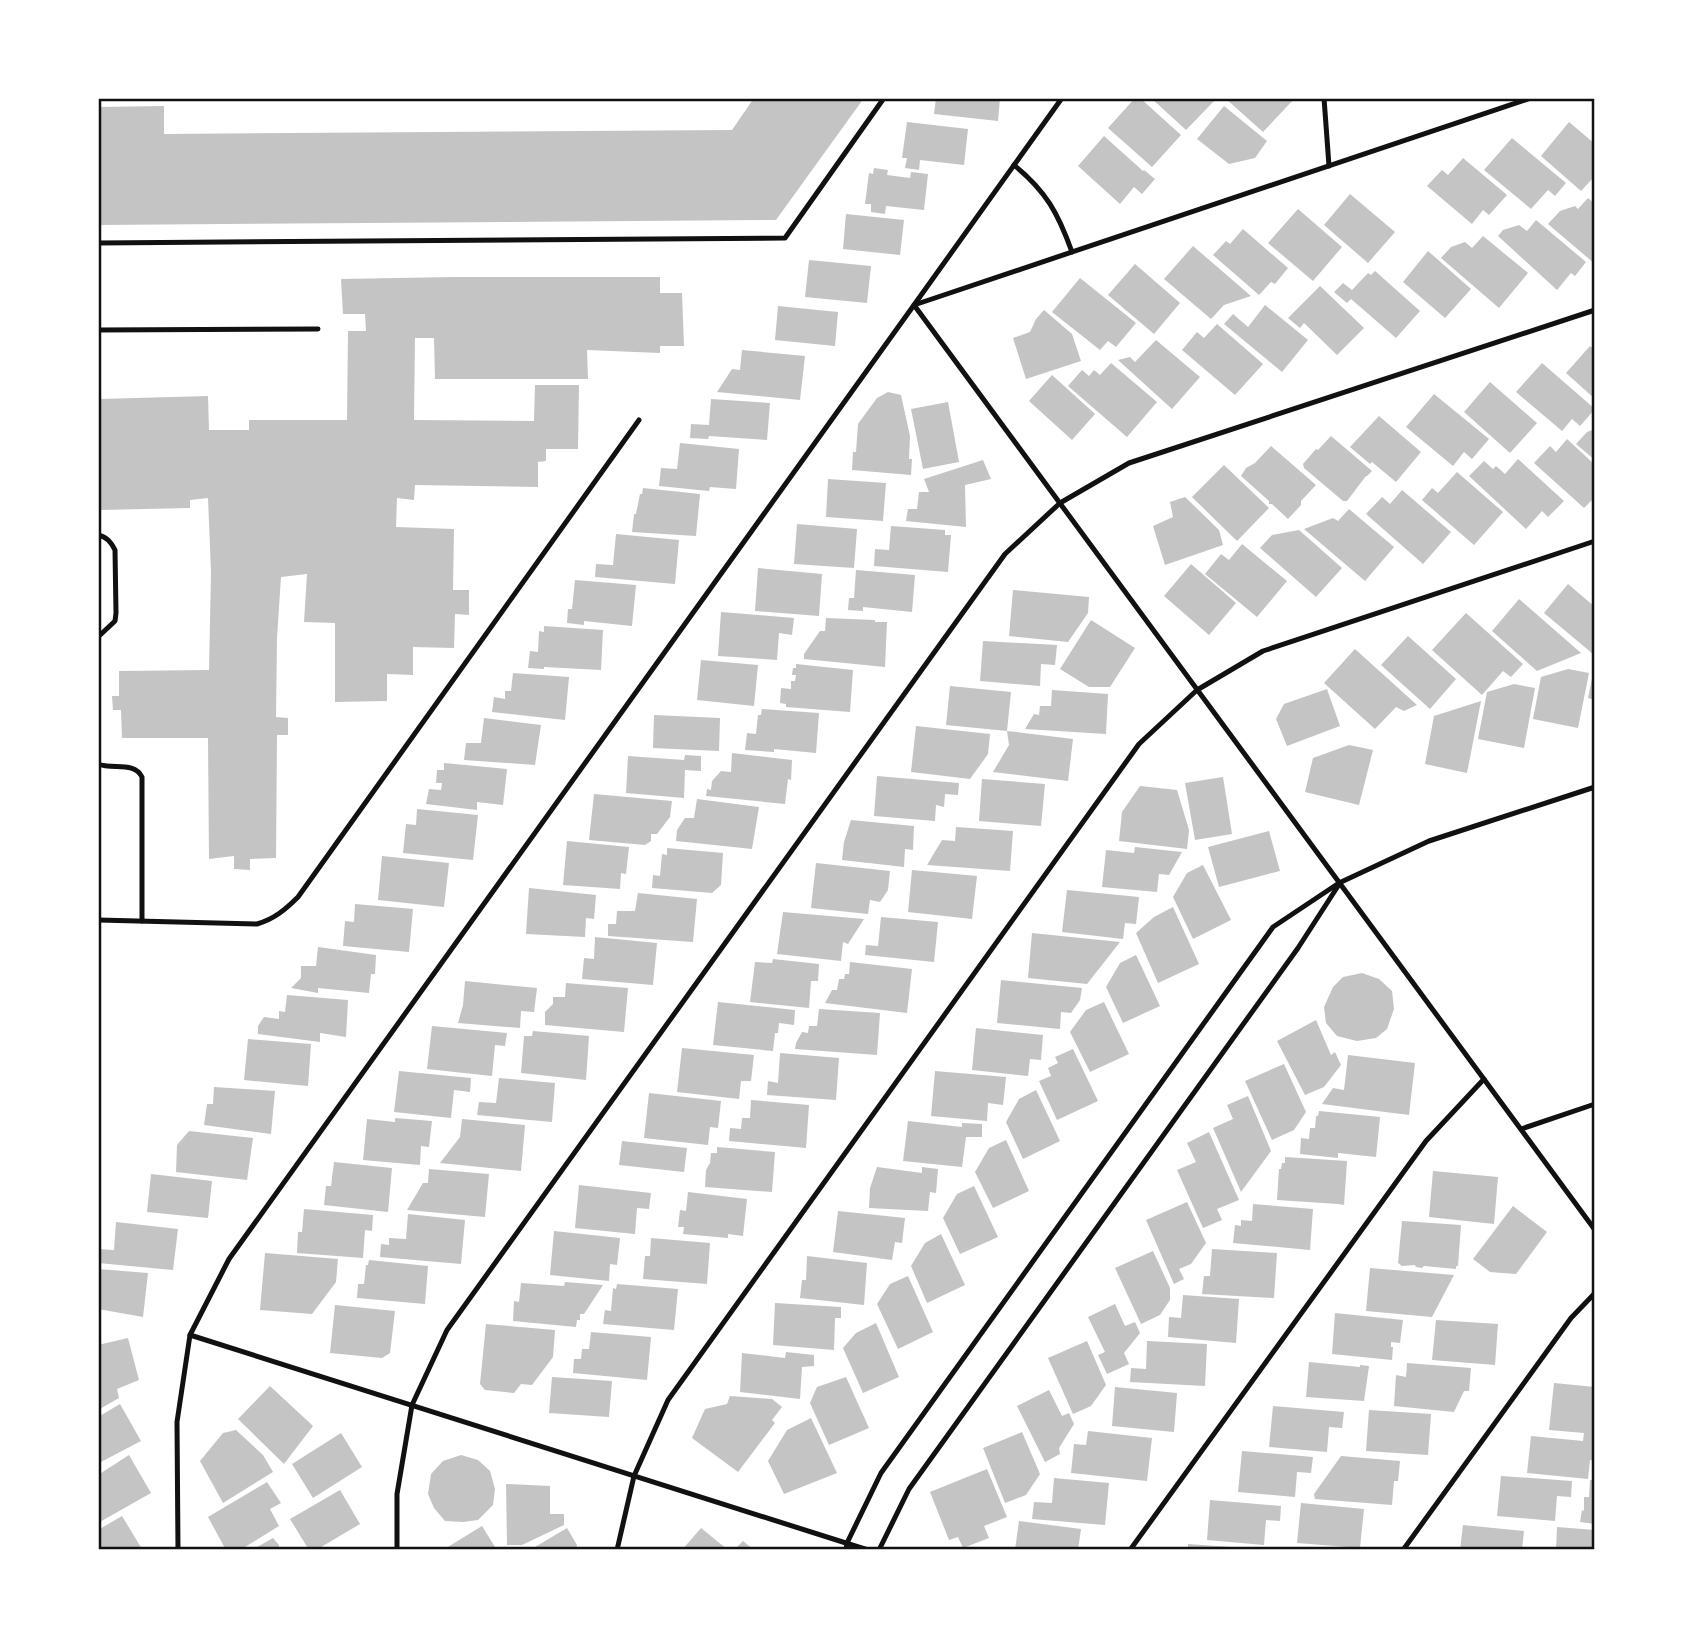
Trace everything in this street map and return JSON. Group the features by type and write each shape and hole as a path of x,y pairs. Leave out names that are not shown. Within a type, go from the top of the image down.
{"lane":[{"path":"98,243 785,238 884,98"},
{"path":"178,1550 177,1422 190,1335 229,1259 1062,98"},
{"path":"1324,98 1329,166"},
{"path":"914,305 1531,98"},
{"path":"1014,165 1032,179 1049,200 1072,252"},
{"path":"914,305 1595,1230"},
{"path":"397,1550 397,1494 412,1405 447,1330 1005,554 1060,503 1129,463 1595,310"},
{"path":"98,330 318,329"},
{"path":"98,920 257,925 271,920 285,910 306,885 639,420"},
{"path":"98,535 111,542 114,550 117,613 115,621 98,637"},
{"path":"617,1550 634,1476 668,1400 1139,744 1197,690 1264,651 1595,541"},
{"path":"98,764 104,767 130,767 140,772 142,778 142,921"},
{"path":"846,1547 881,1473 1273,927 1339,883 1429,841 1595,787"},
{"path":"879,1550 909,1489 1298,948 1339,883"},
{"path":"1130,1550 1426,1141 1484,1079"},
{"path":"1521,1129 1595,1104"},
{"path":"1403,1550 1570,1318 1595,1293"},
{"path":"190,1335 634,1476 846,1547 868,1550"}],"building":[{"path":"754,98 864,98 776,220 98,225 98,107 164,106 164,134 732,130"},
{"path":"936,98 1000,98 998,121 934,114"},
{"path":"1135,98 1140,98 1181,135 1152,167 1108,128"},
{"path":"1151,98 1213,98 1215,100 1186,130"},
{"path":"1225,98 1295,98 1263,132"},
{"path":"1224,106 1267,141 1255,158 1229,164 1197,139"},
{"path":"907,122 968,129 964,165 920,160 919,170 905,168 907,158 902,158"},
{"path":"1569,122 1595,144 1595,177 1581,191 1541,156"},
{"path":"1104,136 1155,179 1142,194 1134,187 1120,204 1078,166"},
{"path":"1512,138 1566,183 1555,196 1548,190 1531,209 1484,170"},
{"path":"1463,158 1507,195 1489,215 1483,210 1472,224 1427,186 1442,170 1448,175"},
{"path":"874,168 888,170 887,175 910,178 911,172 928,174 924,210 886,206 885,214 871,212 871,204 865,204 869,173 873,174"},
{"path":"1350,194 1395,232 1368,263 1324,225"},
{"path":"1588,198 1595,204 1595,264 1548,224 1560,211 1575,206 1578,209"},
{"path":"1298,209 1342,247 1313,281 1268,243"},
{"path":"846,214 904,220 900,255 843,249"},
{"path":"1536,220 1586,262 1575,276 1571,273 1557,290 1498,236 1503,230 1519,225 1527,231"},
{"path":"1243,229 1288,268 1275,284 1271,282 1259,295 1213,255 1226,241 1230,244"},
{"path":"1483,236 1528,273 1499,308 1441,258 1451,247 1465,242 1472,248"},
{"path":"1193,246 1251,296 1224,305 1211,319 1164,279"},
{"path":"1428,251 1471,289 1445,318 1403,282"},
{"path":"809,260 871,266 867,303 805,297"},
{"path":"1135,264 1180,303 1154,334 1108,295"},
{"path":"1375,271 1420,311 1396,338 1351,299 1347,303 1334,292 1343,283 1352,290 1368,273 1371,275"},
{"path":"660,277 660,293 682,293 684,346 660,346 660,353 587,350 588,379 435,379 434,338 415,338 414,420 534,421 535,385 579,385 578,449 546,449 546,461 538,462 538,487 415,485 414,500 397,498 396,527 454,529 453,590 469,590 469,615 455,614 454,648 413,647 413,675 387,674 387,701 335,702 335,623 304,622 307,574 281,577 276,717 288,718 288,735 277,735 276,858 250,859 250,870 234,869 234,856 209,859 208,738 122,738 121,710 113,710 112,696 119,696 119,671 209,670 211,572 208,498 190,500 190,508 100,510 100,399 208,396 209,430 249,430 249,420 347,420 348,331 366,331 365,314 343,314 341,279"},
{"path":"1080,278 1136,323 1116,347 1108,341 1100,350 1052,312"},
{"path":"1320,286 1364,328 1337,355 1304,323 1300,328 1288,318"},
{"path":"1265,305 1308,340 1282,372 1224,324 1233,314 1248,327"},
{"path":"778,306 838,312 835,346 775,340"},
{"path":"1044,310 1072,334 1081,361 1026,379 1013,338 1030,332"},
{"path":"1217,324 1263,364 1235,395 1182,350 1197,332 1204,338"},
{"path":"1156,340 1200,377 1172,409 1118,360 1130,357 1135,362"},
{"path":"1590,346 1595,350 1595,399 1566,373"},
{"path":"742,350 805,356 800,400 717,392 732,369 740,370"},
{"path":"1111,363 1157,402 1127,437 1068,386 1082,370 1089,376 1094,370 1100,375"},
{"path":"1542,363 1595,409 1580,426 1572,419 1562,431 1516,392"},
{"path":"1052,375 1095,414 1072,440 1029,401"},
{"path":"1490,382 1537,423 1510,453 1464,412"},
{"path":"888,392 901,395 910,436 911,475 852,470 858,424 877,398"},
{"path":"1434,394 1489,439 1472,459 1464,452 1453,466 1406,427"},
{"path":"711,399 770,403 767,440 709,436 708,439 690,438 691,424 709,425"},
{"path":"948,402 959,462 923,469 911,409"},
{"path":"1379,416 1421,452 1396,482 1350,447"},
{"path":"1595,429 1595,460 1576,444 1587,432"},
{"path":"1331,436 1372,471 1347,501 1343,501 1304,468 1303,464"},
{"path":"1567,439 1595,465 1595,497 1584,508 1534,463 1550,446 1556,452"},
{"path":"680,443 739,449 736,489 710,487 709,491 659,486 661,468 677,469"},
{"path":"1271,446 1316,485 1288,519 1241,476 1246,468 1255,463"},
{"path":"1518,459 1564,501 1548,517 1542,511 1526,529 1469,476 1484,461 1505,474"},
{"path":"983,460 991,479 965,485 966,527 906,521 908,509 917,509 919,492 929,492 924,479"},
{"path":"1224,465 1269,508 1237,541 1192,497"},
{"path":"1457,472 1503,512 1474,545 1422,500 1432,488 1438,493"},
{"path":"828,479 886,483 883,521 826,517"},
{"path":"643,488 700,494 696,536 632,532 634,514"},
{"path":"1402,490 1451,532 1423,564 1366,514 1382,497 1390,504"},
{"path":"1185,497 1219,530 1223,545 1165,565 1153,526 1173,517 1170,502"},
{"path":"1349,509 1394,547 1365,581 1304,529 1333,518 1338,521"},
{"path":"797,524 857,529 854,568 794,564"},
{"path":"891,526 945,530 945,535 951,535 948,572 874,566 875,549 889,550"},
{"path":"1299,530 1342,568 1316,597 1260,548 1272,535"},
{"path":"616,534 679,540 675,584 595,577 596,564 613,565"},
{"path":"1242,544 1287,581 1257,617 1205,574 1221,554 1229,560"},
{"path":"1191,564 1236,603 1209,635 1164,596"},
{"path":"758,568 822,574 819,616 755,611"},
{"path":"856,570 915,575 912,612 863,607 863,611 848,610 849,598 854,598"},
{"path":"575,580 636,585 632,626 584,621 584,625 567,623 568,609 572,609"},
{"path":"1568,584 1595,607 1593,654 1544,613"},
{"path":"1013,590 1089,597 1088,613 1068,642 1009,636"},
{"path":"1519,599 1581,653 1537,671 1492,631"},
{"path":"721,612 794,618 792,635 779,633 777,660 718,656"},
{"path":"1466,613 1523,664 1511,677 1503,671 1482,695 1432,650"},
{"path":"826,618 887,622 885,667 804,659 804,654 820,631 825,631"},
{"path":"1091,620 1135,648 1110,687 1089,687 1060,669"},
{"path":"544,626 603,630 601,670 528,668 530,651 538,652 539,631 544,632"},
{"path":"1408,636 1456,679 1430,709 1381,665"},
{"path":"983,641 1057,645 1055,665 1041,664 1040,686 980,681"},
{"path":"1355,649 1417,705 1404,711 1396,707 1375,729 1324,683"},
{"path":"701,660 758,665 754,706 697,700"},
{"path":"796,664 853,670 850,712 786,707 786,704 780,703 781,688 791,689 791,681 795,681 796,675 792,675"},
{"path":"1568,669 1589,673 1578,728 1533,719 1541,677"},
{"path":"1595,669 1595,700 1588,698"},
{"path":"513,673 569,677 565,720 492,712 494,697 505,699 505,691 511,691"},
{"path":"1514,684 1535,688 1524,748 1478,739 1487,692"},
{"path":"950,686 1011,692 1007,731 946,725"},
{"path":"1327,689 1340,726 1287,746 1276,719 1284,704"},
{"path":"1052,690 1108,694 1106,734 1025,729 1034,714 1039,715 1040,706 1051,706"},
{"path":"1481,701 1467,773 1425,764 1434,716"},
{"path":"762,709 819,713 816,753 774,749 774,752 745,750 747,733 756,734 758,715 761,715"},
{"path":"654,715 720,718 719,751 653,748"},
{"path":"484,718 541,725 535,765 464,760 466,743 481,743"},
{"path":"916,726 990,734 988,754 970,779 911,772"},
{"path":"1007,731 1073,739 1068,781 993,772 1009,745"},
{"path":"1349,745 1373,750 1359,805 1305,792 1313,758"},
{"path":"732,753 792,760 791,780 788,779 785,804 706,796 707,789 711,790 712,781 721,771 731,772"},
{"path":"685,755 701,756 701,771 685,770 684,798 626,793 628,756 684,760"},
{"path":"444,763 507,769 503,805 477,802 477,810 426,804 429,789 441,790 442,783 436,783 437,770 444,770"},
{"path":"877,776 959,783 958,795 945,794 944,807 936,805 935,821 874,816"},
{"path":"1223,777 1232,834 1195,840 1185,783"},
{"path":"982,779 1045,784 1041,826 979,821"},
{"path":"1140,786 1177,790 1189,830 1187,849 1119,841 1122,812"},
{"path":"594,794 672,801 670,817 657,834 651,834 651,841 645,845 589,840"},
{"path":"697,799 759,807 752,849 676,841 677,830 685,818 694,818"},
{"path":"417,809 478,815 473,860 403,853 406,824 416,825"},
{"path":"851,820 914,826 913,850 905,849 904,867 842,860"},
{"path":"956,827 1013,831 1010,871 927,865 942,840 955,841"},
{"path":"1269,831 1280,871 1219,887 1208,847"},
{"path":"567,841 629,847 626,874 621,873 620,889 563,885"},
{"path":"1135,847 1182,852 1169,875 1159,874 1157,892 1102,887 1106,850 1134,853"},
{"path":"667,848 723,853 721,885 712,893 652,888 653,875 660,876 662,854 667,855"},
{"path":"382,856 449,863 444,907 378,900"},
{"path":"816,863 890,871 888,890 880,902 870,900 868,914 811,908"},
{"path":"1203,865 1231,920 1193,939 1173,897 1187,873"},
{"path":"912,870 977,876 972,919 908,912"},
{"path":"529,888 596,895 594,919 586,918 585,937 526,934"},
{"path":"1067,890 1139,897 1136,924 1125,923 1123,939 1062,932"},
{"path":"638,893 697,899 693,942 608,936 608,924 616,924 617,911 635,911"},
{"path":"355,904 413,909 409,952 343,946 345,921 354,922"},
{"path":"1173,907 1199,964 1158,983 1136,933 1154,917"},
{"path":"783,912 864,919 848,944 843,942 841,961 777,954"},
{"path":"881,917 938,922 934,962 865,955 866,945 878,946"},
{"path":"1032,933 1120,942 1087,984 1028,978"},
{"path":"595,937 657,943 653,985 582,979 584,958 594,959"},
{"path":"318,947 376,955 375,974 371,974 369,993 318,988 318,993 291,988 301,978 301,966 316,966"},
{"path":"1136,955 1160,1006 1123,1023 1106,987 1120,963"},
{"path":"773,959 819,964 818,981 811,981 809,1008 750,1002 755,962 772,963"},
{"path":"850,962 912,969 907,1013 825,1003 832,990 837,990 839,979 844,979 845,974 849,974"},
{"path":"1362,973 1379,979 1392,991 1394,1009 1387,1029 1376,1038 1357,1041 1337,1036 1326,1023 1324,1007 1333,987 1343,977"},
{"path":"1001,980 1082,988 1080,1000 1071,1013 1061,1012 1060,1029 997,1023"},
{"path":"465,981 537,988 534,1012 521,1011 520,1028 458,1023"},
{"path":"566,983 628,988 624,1032 545,1025 545,1012 553,1004 553,997 565,997"},
{"path":"287,995 348,1000 346,1037 320,1033 320,1042 258,1034 258,1026 264,1017 279,1019 279,1011 285,1012"},
{"path":"718,1002 795,1010 794,1025 779,1023 773,1051 713,1045"},
{"path":"1104,1002 1129,1054 1090,1072 1070,1032 1086,1010"},
{"path":"819,1009 880,1013 877,1055 795,1049 802,1032 808,1033 809,1026 817,1026"},
{"path":"1316,1020 1331,1055 1335,1052 1341,1065 1324,1087 1305,1095 1277,1041"},
{"path":"432,1026 507,1033 505,1046 495,1045 492,1076 427,1069"},
{"path":"976,1028 1043,1035 1041,1060 1030,1059 1028,1076 972,1070"},
{"path":"533,1031 589,1036 586,1080 521,1073 524,1036 532,1036"},
{"path":"248,1039 311,1044 308,1086 244,1080"},
{"path":"682,1048 754,1055 751,1081 741,1081 739,1099 677,1092"},
{"path":"1073,1049 1098,1101 1057,1120 1039,1081 1051,1076 1048,1068 1058,1063 1055,1057"},
{"path":"780,1053 839,1058 836,1100 767,1095 768,1081 778,1083"},
{"path":"1348,1055 1415,1063 1409,1115 1322,1104 1333,1088 1344,1090"},
{"path":"1284,1064 1306,1112 1294,1130 1272,1140 1245,1081"},
{"path":"399,1071 471,1078 470,1092 454,1090 451,1118 394,1112"},
{"path":"935,1071 1006,1077 1003,1105 988,1103 987,1121 931,1116"},
{"path":"499,1078 555,1083 552,1122 477,1115 479,1102 496,1103"},
{"path":"214,1087 275,1091 271,1134 204,1125 207,1104 213,1104"},
{"path":"1036,1090 1060,1141 1023,1159 1006,1122 1019,1099"},
{"path":"649,1093 721,1101 718,1128 710,1127 708,1145 644,1138"},
{"path":"1248,1096 1271,1151 1241,1192 1213,1128 1233,1119 1227,1105"},
{"path":"751,1100 809,1105 806,1148 729,1141 730,1128 741,1129 742,1118 750,1118"},
{"path":"1319,1111 1380,1117 1376,1157 1338,1153 1338,1158 1300,1154 1301,1138 1309,1139 1310,1128 1315,1128"},
{"path":"395,1118 432,1121 429,1147 421,1146 420,1165 363,1160 367,1119 395,1122"},
{"path":"462,1119 525,1125 521,1171 440,1163 460,1137"},
{"path":"908,1121 962,1127 962,1123 982,1124 982,1137 966,1137 962,1167 903,1161"},
{"path":"189,1131 253,1138 247,1180 176,1172 177,1145"},
{"path":"1209,1132 1239,1200 1217,1209 1222,1220 1203,1228 1177,1170 1196,1162 1187,1143"},
{"path":"1006,1140 1029,1191 993,1208 975,1172 989,1148"},
{"path":"622,1141 687,1148 684,1172 619,1165"},
{"path":"717,1147 775,1152 772,1192 705,1187 711,1153 717,1153"},
{"path":"1285,1157 1347,1161 1344,1205 1277,1200 1279,1169 1282,1163 1285,1163"},
{"path":"334,1162 392,1168 388,1212 324,1205 326,1186 331,1186"},
{"path":"877,1167 922,1173 922,1167 938,1169 936,1193 930,1192 928,1211 869,1208 870,1188"},
{"path":"429,1169 489,1174 485,1217 407,1210 423,1183 428,1183"},
{"path":"1433,1171 1498,1177 1494,1224 1429,1217"},
{"path":"151,1174 212,1181 208,1218 147,1212"},
{"path":"579,1185 651,1193 649,1209 637,1208 635,1234 575,1228"},
{"path":"974,1186 998,1237 960,1254 943,1218 957,1194"},
{"path":"688,1192 747,1199 743,1236 728,1234 728,1238 683,1234 684,1227 678,1227 680,1210 686,1211"},
{"path":"1187,1202 1206,1243 1191,1264 1179,1269 1184,1279 1174,1284 1146,1220"},
{"path":"1253,1204 1313,1209 1310,1250 1233,1243 1235,1225 1241,1226 1241,1220 1252,1221"},
{"path":"1513,1206 1547,1232 1516,1274 1490,1272 1473,1259"},
{"path":"304,1209 373,1215 372,1231 365,1230 363,1258 297,1253 298,1232 302,1232"},
{"path":"838,1211 905,1218 902,1243 895,1242 892,1260 833,1252"},
{"path":"408,1214 465,1220 461,1264 380,1257 381,1244 389,1245 389,1238 406,1239"},
{"path":"1402,1221 1461,1225 1456,1269 1402,1266 1398,1263"},
{"path":"116,1222 178,1229 173,1270 98,1263 98,1249 114,1250"},
{"path":"554,1231 620,1238 617,1265 610,1264 609,1281 550,1275"},
{"path":"941,1234 965,1285 927,1303 911,1266 925,1243"},
{"path":"651,1238 710,1243 707,1284 643,1279 645,1256 650,1256"},
{"path":"1212,1249 1277,1253 1274,1298 1202,1294 1204,1276 1210,1276"},
{"path":"1153,1251 1170,1288 1170,1300 1160,1315 1141,1324 1115,1268"},
{"path":"265,1253 338,1259 336,1282 312,1314 260,1310"},
{"path":"807,1256 867,1263 864,1305 800,1298 802,1280 806,1280"},
{"path":"369,1260 428,1266 425,1304 357,1298 358,1284 364,1284"},
{"path":"1370,1268 1454,1275 1432,1317 1366,1311"},
{"path":"98,1269 148,1273 143,1317 98,1309"},
{"path":"908,1276 933,1332 898,1349 877,1304 890,1284"},
{"path":"565,1282 603,1285 584,1314 580,1314 576,1327 513,1321 514,1301 519,1302 521,1283 564,1286"},
{"path":"617,1284 678,1289 674,1330 603,1324 605,1310 611,1311 613,1288 616,1289"},
{"path":"1183,1295 1239,1299 1236,1343 1168,1337 1169,1317 1181,1318"},
{"path":"775,1303 841,1307 841,1318 835,1318 834,1350 773,1345"},
{"path":"1115,1304 1125,1326 1135,1322 1140,1333 1124,1353 1129,1364 1107,1374 1098,1355 1105,1352 1088,1317"},
{"path":"335,1305 395,1311 390,1353 382,1358 330,1353"},
{"path":"1335,1313 1403,1320 1400,1343 1391,1342 1392,1360 1332,1354"},
{"path":"1436,1320 1498,1324 1495,1365 1432,1360"},
{"path":"876,1323 899,1377 863,1393 843,1348 856,1333"},
{"path":"486,1324 555,1330 553,1357 532,1385 521,1384 514,1393 485,1390 480,1384"},
{"path":"591,1332 651,1337 647,1380 573,1373 574,1359 581,1359 582,1349 589,1349"},
{"path":"128,1338 139,1380 117,1389 119,1398 98,1410 98,1345"},
{"path":"1087,1341 1106,1385 1091,1406 1073,1414 1048,1358"},
{"path":"1147,1341 1207,1344 1205,1386 1130,1382 1131,1368 1146,1369"},
{"path":"786,1352 814,1355 814,1366 802,1367 800,1399 740,1392 742,1353 785,1358"},
{"path":"1309,1362 1369,1366 1364,1401 1306,1397"},
{"path":"1407,1363 1471,1368 1469,1391 1464,1391 1454,1412 1394,1406 1396,1375 1406,1377"},
{"path":"552,1377 612,1381 609,1417 549,1413"},
{"path":"846,1377 869,1428 829,1445 810,1403 817,1387"},
{"path":"1554,1383 1595,1387 1595,1461 1590,1460 1588,1479 1527,1473 1531,1436 1583,1441 1584,1433 1549,1430"},
{"path":"270,1386 313,1426 284,1464 238,1419"},
{"path":"1115,1387 1177,1393 1174,1432 1112,1426"},
{"path":"1049,1390 1062,1416 1069,1413 1074,1424 1059,1448 1060,1454 1045,1462 1017,1406"},
{"path":"730,1396 772,1399 782,1407 772,1420 775,1423 738,1472 692,1438 705,1409 727,1404"},
{"path":"120,1404 141,1441 99,1463 101,1468 98,1470 98,1417"},
{"path":"1273,1406 1344,1412 1342,1428 1329,1427 1327,1452 1269,1447"},
{"path":"1369,1410 1431,1414 1428,1455 1366,1451"},
{"path":"811,1418 837,1473 784,1494 768,1461 787,1430"},
{"path":"236,1430 263,1455 273,1472 223,1503 200,1461 223,1433"},
{"path":"1088,1431 1152,1438 1147,1481 1071,1473 1074,1444 1086,1445"},
{"path":"1022,1432 1040,1474 1026,1495 1005,1503 983,1448"},
{"path":"341,1433 362,1467 313,1498 292,1464"},
{"path":"1242,1451 1313,1457 1311,1473 1297,1472 1295,1497 1238,1492"},
{"path":"129,1455 151,1493 98,1523 98,1475"},
{"path":"461,1455 478,1460 490,1471 495,1489 493,1505 478,1520 445,1521 434,1508 428,1494 431,1474 443,1461"},
{"path":"1341,1456 1400,1461 1398,1481 1394,1481 1392,1505 1315,1499 1314,1494"},
{"path":"987,1469 1007,1517 984,1526 989,1538 963,1548 958,1537 949,1540 930,1492"},
{"path":"1501,1476 1572,1481 1571,1497 1557,1496 1555,1521 1497,1516"},
{"path":"1054,1478 1109,1483 1105,1525 1032,1519 1034,1502 1052,1503"},
{"path":"1590,1480 1595,1480 1595,1524 1580,1522 1582,1510 1584,1511 1584,1497 1589,1497"},
{"path":"267,1482 281,1503 270,1509 279,1526 240,1550 226,1550 208,1517"},
{"path":"506,1484 550,1486 550,1514 564,1514 564,1525 522,1545 507,1545"},
{"path":"340,1490 360,1524 316,1550 309,1550 290,1519"},
{"path":"1210,1500 1281,1506 1280,1521 1266,1520 1264,1545 1207,1540"},
{"path":"1301,1503 1364,1509 1360,1548 1297,1543"},
{"path":"122,1516 142,1549 98,1550 98,1530"},
{"path":"1019,1521 1081,1529 1078,1550 1015,1550"},
{"path":"1463,1525 1524,1531 1522,1550 1460,1550"},
{"path":"482,1526 495,1547 491,1550 443,1550"},
{"path":"1557,1527 1595,1530 1595,1550 1556,1550"},
{"path":"567,1528 577,1545 576,1550 530,1550"},
{"path":"701,1528 728,1550 682,1550"},
{"path":"273,1538 279,1545 279,1550 252,1550"},
{"path":"743,1541 754,1550 734,1550"},
{"path":"1188,1544 1245,1548 1245,1550 1188,1550"}]}
